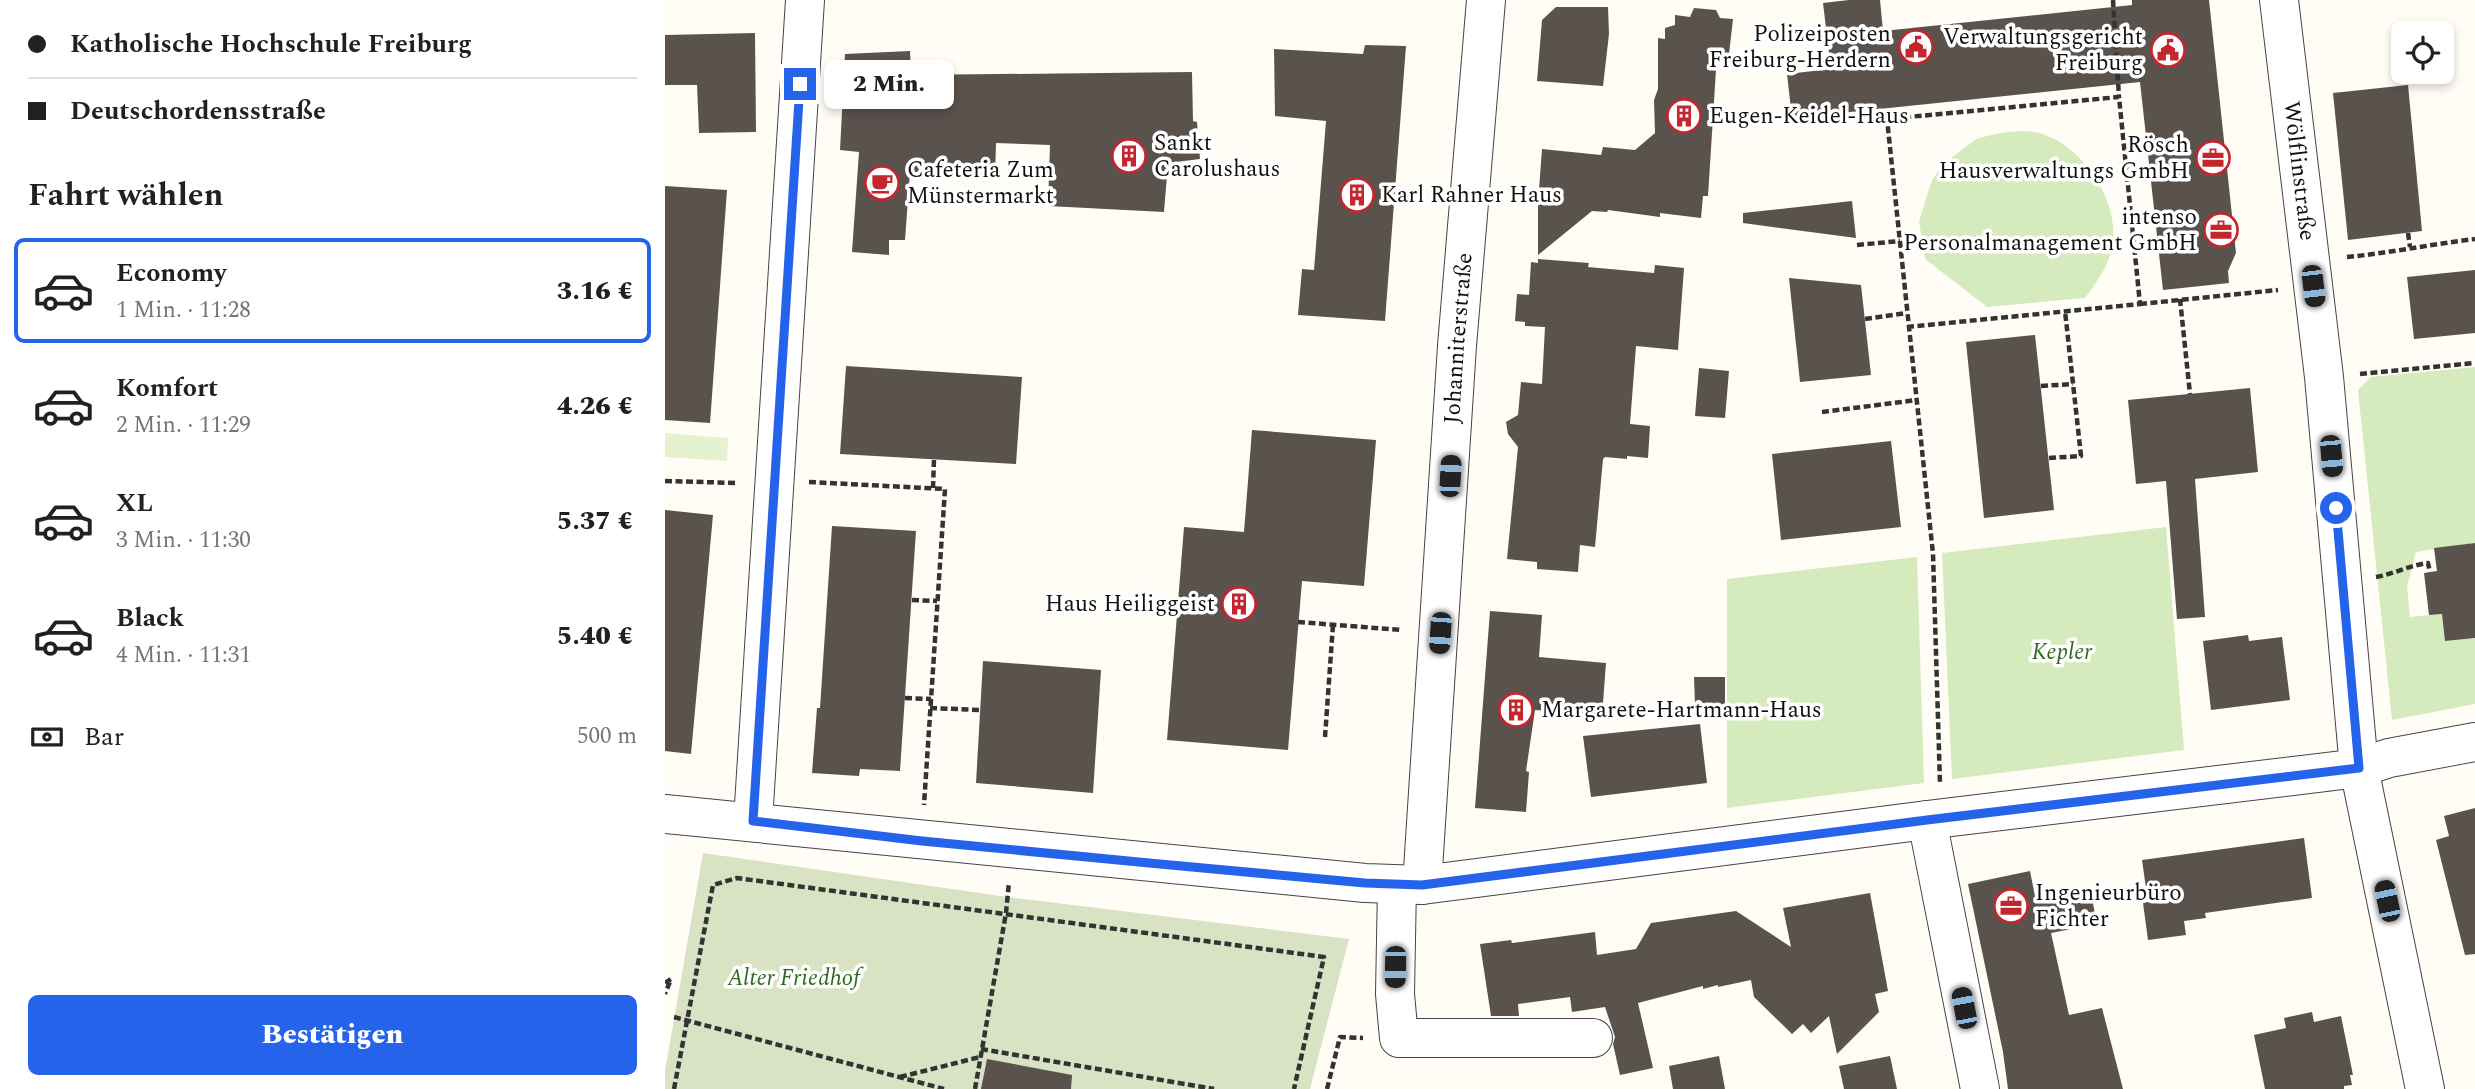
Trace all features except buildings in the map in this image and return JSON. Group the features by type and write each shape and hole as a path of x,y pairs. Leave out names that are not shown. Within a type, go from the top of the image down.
{"street":[{"path":"753,821 805,0"},
{"name":"Johanniterstraße","path":"1399,1038 1395,994 1440,633 1457,346 1486,0"},
{"name":"Wölflinstraße","path":"2279,0 2324,377 2359,768 2425,1089"},
{"path":"665,814 1013,850 1409,885 2359,768 2389,758 2475,742"},
{"path":"1934,820 1980,1089"},
{"path":"1399,1038 1593,1038"}],"path":[{"path":"2113,0 2119,97 2140,304"},
{"path":"1934,820 1933,554 1887,119 2119,97"},
{"path":"2408,233 2410,247"},
{"path":"2384,253 2475,239"},
{"path":"1857,245 1900,241"},
{"path":"1907,327 2313,286"},
{"path":"2180,299 2190,394"},
{"path":"2049,458 2081,456 2065,311"},
{"path":"1865,319 1906,313"},
{"path":"2324,377 2475,363"},
{"path":"2041,386 2073,384"},
{"path":"1822,412 1917,400"},
{"path":"933,488 935,459"},
{"path":"665,481 945,489 922,841"},
{"path":"2368,578 2428,562 2430,572"},
{"path":"912,600 937,601"},
{"path":"1299,622 1440,633"},
{"path":"1325,737 1333,625"},
{"path":"905,698 931,699"},
{"path":"930,708 980,710"},
{"path":"975,1089 1006,913 1013,850"},
{"path":"674,1089 713,885 737,878 1324,957 1294,1089"},
{"path":"665,983 671,979 665,995"},
{"path":"674,1017 944,1089"},
{"path":"1327,1089 1340,1037 1399,1038"},
{"path":"981,1049 1214,1089"},
{"path":"898,1077 981,1057"}],"green space":[{"path":"2006,132 2035,132 2056,140 2085,164 2106,197 2112,216 2111,252 2097,282 2085,298 1987,307 1925,259 1919,221 1932,180 1944,163 1978,138"},
{"path":"2475,367 2475,543 2416,552 2407,587 2410,617 2442,614 2446,641 2475,638 2475,704 2392,720 2358,390 2371,377"},
{"path":"665,433 728,438 727,461 665,457"},
{"name":"Kepler","path":"2166,527 2184,750 1952,779 1942,553"},
{"path":"1917,557 1924,783 1727,808 1727,579"},
{"name":"Alter Friedhof","path":"703,853 1007,897 1349,939 1310,1089 665,1089 665,1071"}],"place":[{"name":"Polizeiposten Freiburg-Herdern","path":"1916,47"},
{"name":"Verwaltungsgericht Freiburg","path":"2168,50"},
{"name":"Eugen-Keidel-Haus","path":"1684,116"},
{"name":"Sankt Carolushaus","path":"1129,156"},
{"name":"Rösch Hausverwaltungs GmbH","path":"2213,158"},
{"name":"Cafeteria Zum Münstermarkt","path":"882,183"},
{"name":"Karl Rahner Haus","path":"1357,195"},
{"name":"intenso Personalmanagement GmbH","path":"2221,230"},
{"name":"Haus Heiliggeist","path":"1239,604"},
{"name":"Margarete-Hartmann-Haus","path":"1516,710"},
{"name":"Ingenieurbüro Fichter","path":"2011,906"}],"route":[{"path":"800,84 753,821 1013,850 1365,883 1422,885 2359,768 2336,508"}]}
